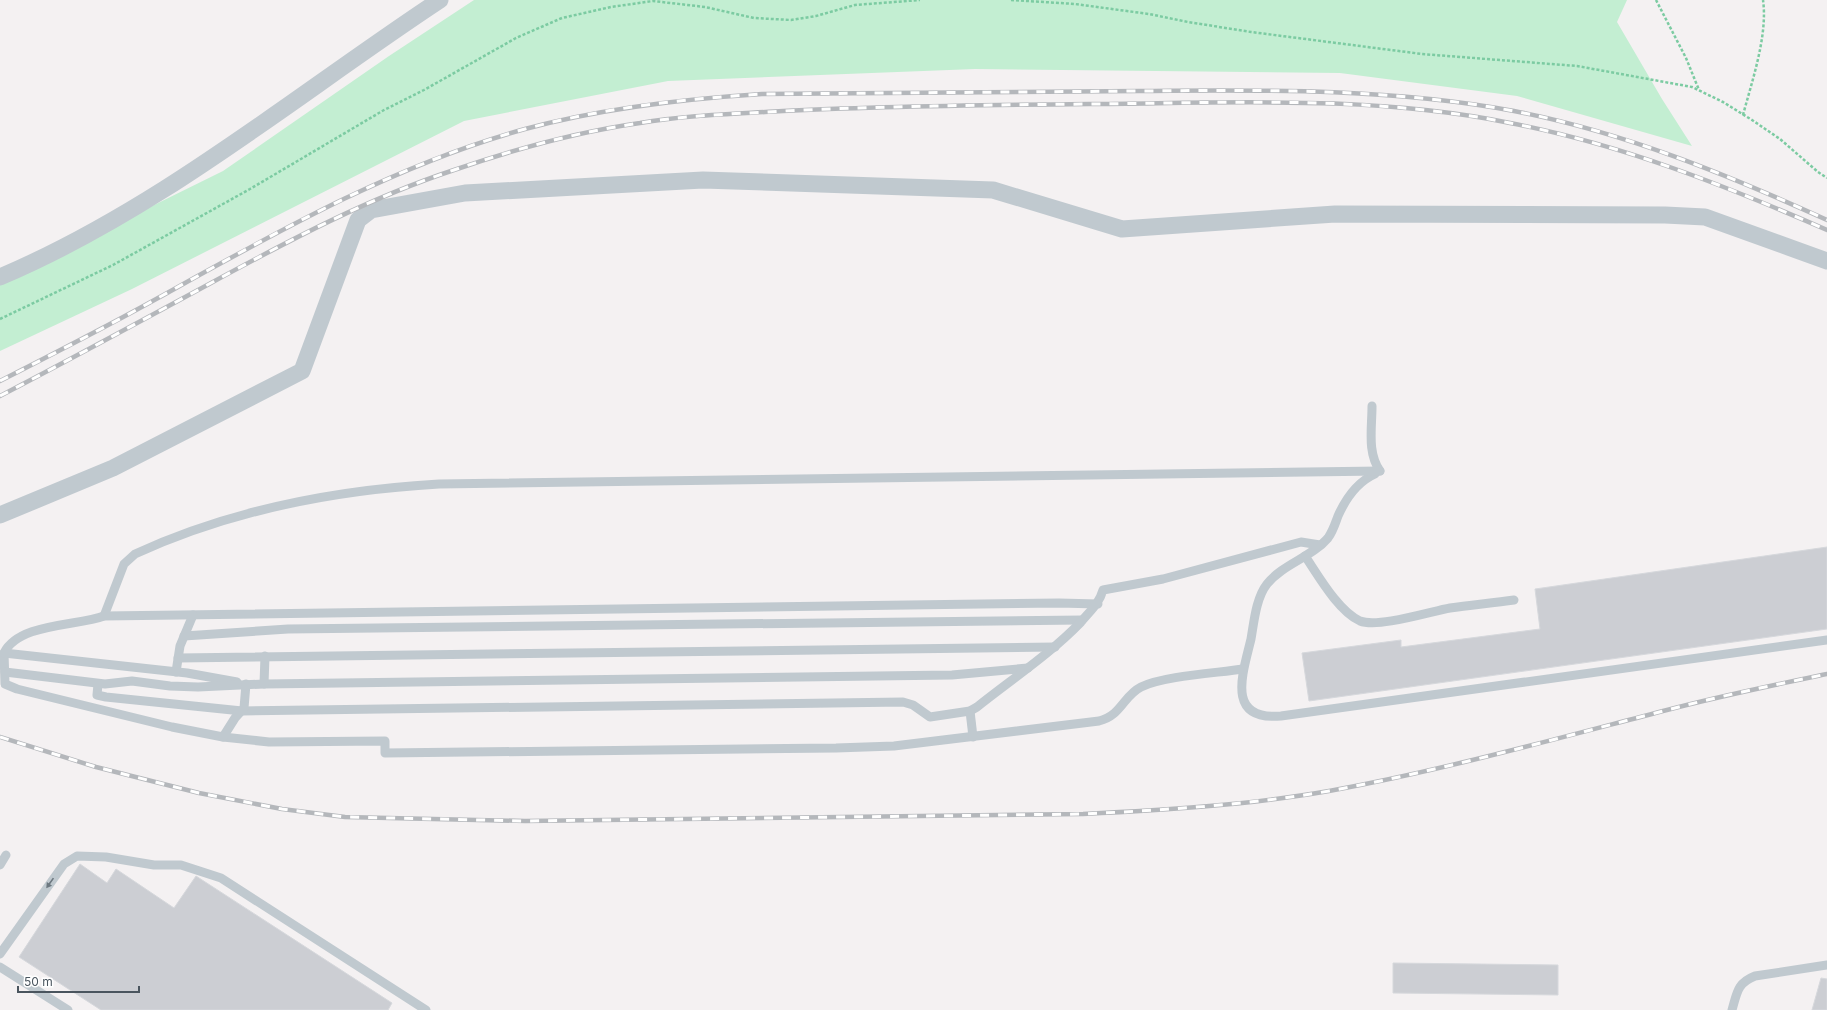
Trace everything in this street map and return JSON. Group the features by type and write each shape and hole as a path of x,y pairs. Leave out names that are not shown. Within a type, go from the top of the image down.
{"street":[{"path":"0,276 93,231 206,162 292,104 368,48 440,0"},
{"path":"0,515 113,468 302,371 358,220 371,210 465,193 703,180 993,190 1122,229 1335,214 1665,215 1705,217 1827,261"}],"lane":[{"path":"1372,406 1371,452 1374,462 1380,472"},
{"path":"1380,472 1360,482 1352,492 1341,510 1332,533 1320,545 1274,577 1263,590 1243,669 1241,691 1246,705 1256,714 1275,716 1827,640"},
{"path":"104,616 124,564 135,554 243,514 295,501 365,490 439,484 1380,472"},
{"path":"98,684 97,695 106,697 242,711 903,702 913,704 930,716 970,711 1030,668 1055,647 1098,604 1103,590 1163,579 1301,542 1320,545"},
{"path":"1305,556 1329,591 1347,612 1359,621 1366,623 1381,622 1448,609 1514,600"},
{"path":"1098,604 1059,603 104,616 36,631 20,637 4,653 4,672 5,684 17,689 172,727 223,737 269,742 385,741 385,753 867,748 894,746 1106,719 1117,713 1136,690 1147,684 1243,669"},
{"path":"176,672 184,636 193,615"},
{"path":"184,636 288,629 1082,620"},
{"path":"178,658 1055,647"},
{"path":"4,653 176,672 215,677 246,684"},
{"path":"264,684 266,656"},
{"path":"4,672 98,684 132,681 170,686 198,687 246,684 952,675 1030,668"},
{"path":"223,737 232,721 242,711 246,703 246,684"},
{"path":"970,711 973,737"},
{"path":"0,865 6,855"},
{"path":"0,954 64,864 77,856 106,857 154,865 181,865 221,878 426,1010"},
{"path":"1732,1010 1738,989 1745,980 1755,976 1827,965"},
{"path":"0,967 68,1010"}],"path":[{"path":"0,319 113,265 250,189 384,110 424,90 516,38 562,18 611,7 653,1 705,7 754,18 790,20 816,16 855,5 920,0"},
{"path":"1011,0 1075,4 1149,14 1244,31 1422,54 1577,66 1692,87 1700,90 1743,115 1780,139 1827,178"},
{"path":"1656,0 1686,58 1700,90"},
{"path":"1743,115 1759,50 1765,12 1763,0"}],"green space":[{"path":"474,0 1627,0 1617,22 1662,99 1692,146 1517,96 1340,73 975,69 668,81 464,121 132,289 0,351 0,281 223,171 389,56"}],"building":[{"path":"1827,547 1827,629 1309,701 1302,653 1401,640 1401,647 1540,629 1535,589"},
{"path":"80,864 107,883 116,869 174,908 196,876 392,1003 388,1010 101,1010 19,957"},
{"path":"1393,963 1558,965 1558,995 1393,993"},
{"path":"1821,978 1827,979 1827,1010 1812,1010"}],"railway":[{"path":"0,381 60,351 291,225 382,181 429,161 476,144 525,129 584,115 702,99 762,94 1233,90 1327,92 1421,98 1467,103 1514,111 1595,130 1674,156 1827,220"},
{"path":"0,396 270,251 391,193 477,162 546,142 593,131 658,120 693,116 821,109 974,105 1247,102 1353,104 1406,108 1458,114 1510,123 1591,142 1631,154 1710,182 1827,230"},
{"path":"0,737 96,767 199,793 282,809 345,817 525,821 1083,814 1176,809 1268,800 1372,783 1457,764 1707,700 1827,674"}]}
